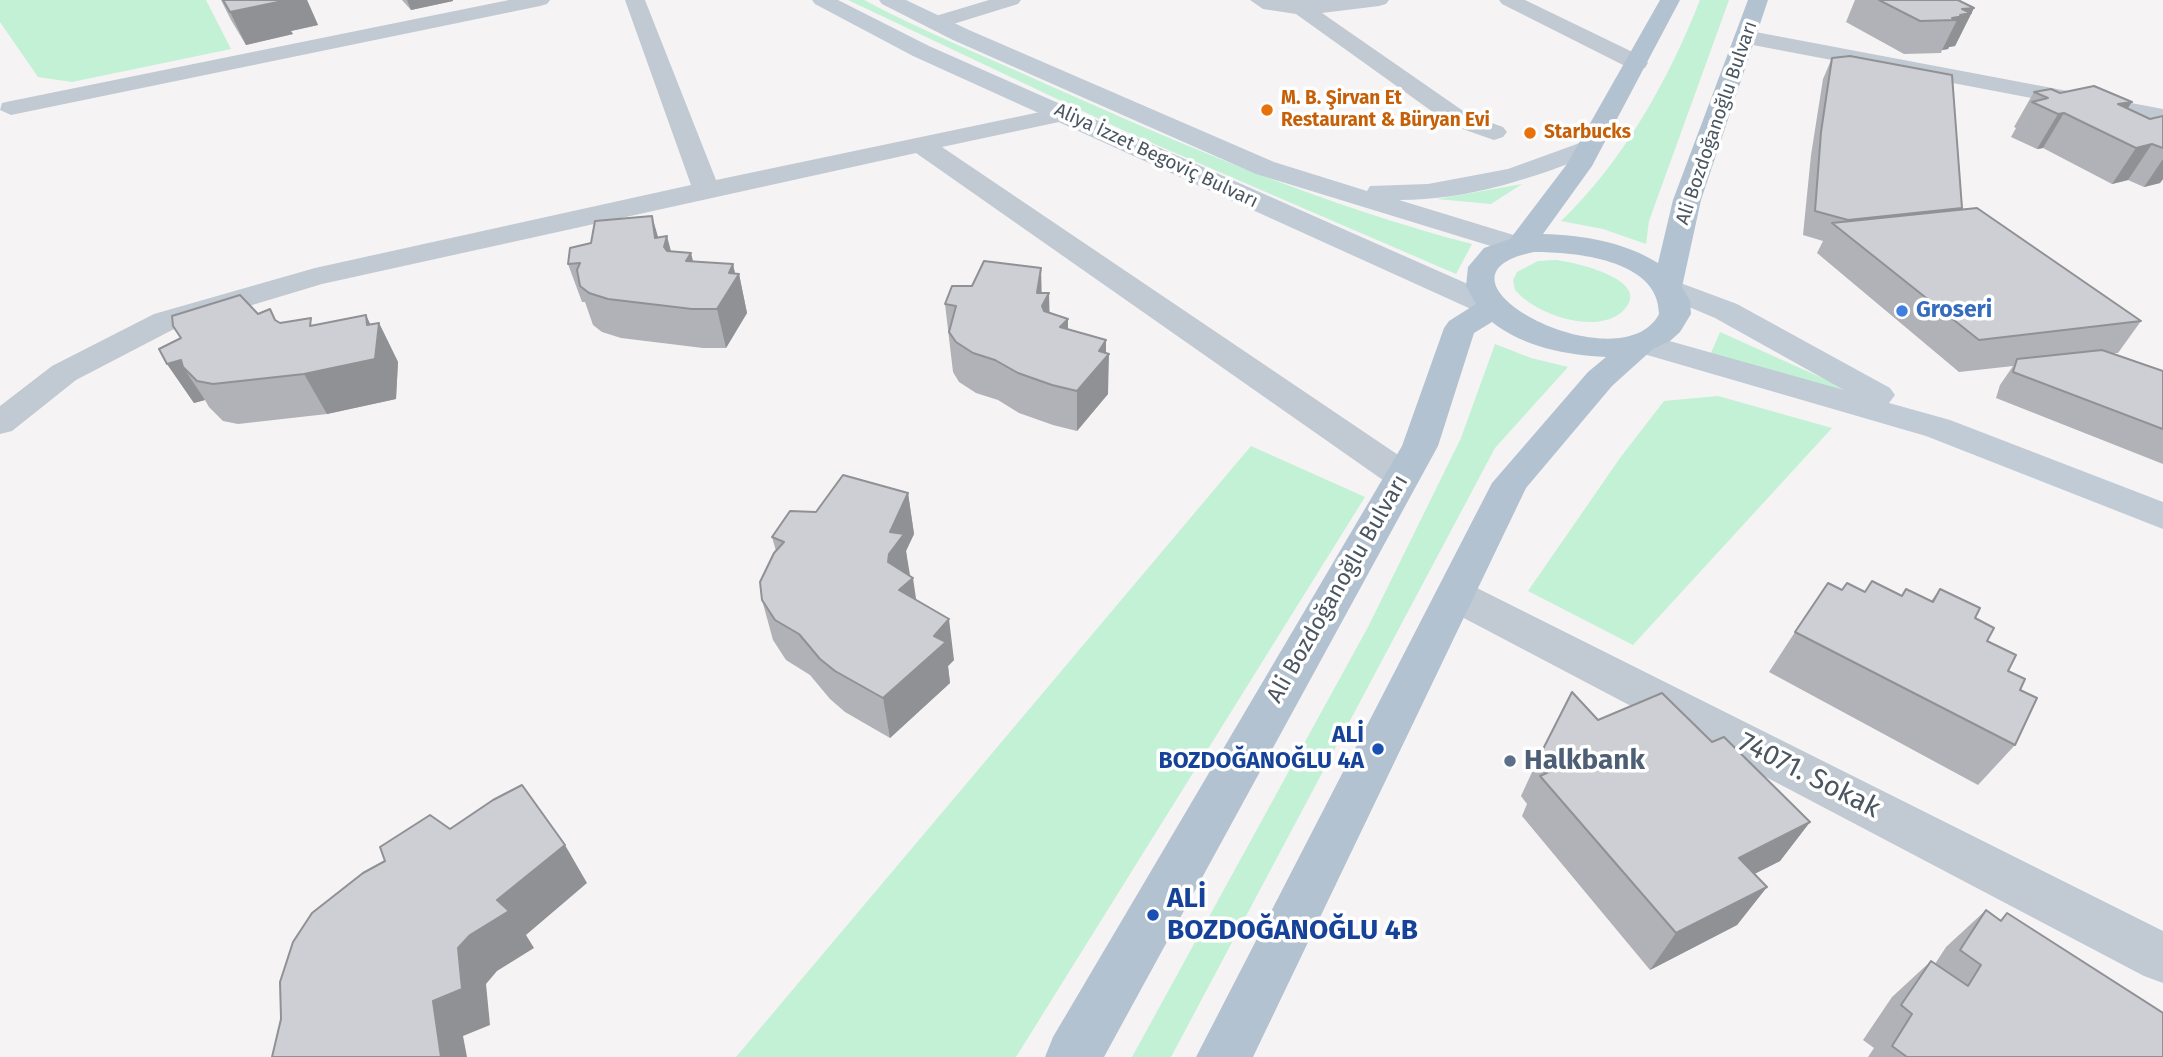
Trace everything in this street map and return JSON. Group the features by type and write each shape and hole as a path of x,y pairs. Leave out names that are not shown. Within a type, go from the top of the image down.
{"main road":[{"name":"Aliya İzzet Begoviç Bulvarı","path":"822,0 921,51 1493,307"},
{"name":"Aliya İzzet Begoviç Bulvarı","path":"889,0 1265,168 1520,246"},
{"path":"1520,246 1579,166 1670,0"},
{"name":"Ali Bozdoğanoğlu Bulvarı","path":"1667,287 1687,200 1758,0"},
{"path":"1343,192 1428,192 1514,176 1588,148"},
{"path":"1667,287 1676,304 1675,320 1663,333 1641,343 1612,347 1590,346 1546,337 1515,324 1493,307 1481,289 1480,272 1489,258 1509,248 1565,243 1597,248 1625,258 1649,271 1667,287 1726,311 1938,428"},
{"name":"Ali Bozdoğanoğlu Bulvarı","path":"1073,1057 1420,446 1460,328 1493,307"},
{"path":"1641,343 1938,428 2163,516"},
{"path":"1231,1051 1510,483 1600,379 1641,343"}],"street":[{"path":"4,108 540,0"},
{"path":"635,0 706,190"},
{"path":"937,23 1011,0"},
{"path":"1260,0 1267,5 1316,7 1379,0"},
{"path":"1508,0 1637,63"},
{"path":"1299,6 1460,120 1494,131"},
{"path":"1745,37 2163,116"},
{"path":"0,424 64,373 165,321 315,277 1064,114"},
{"path":"920,144 1403,475"},
{"name":"74071. Sokak","path":"1455,595 2163,958"}],"green space":[{"path":"0,0 206,0 231,49 72,82 38,77 0,22"},
{"path":"848,0 864,0 933,34 1100,108 1257,174 1363,212 1472,244 1456,274 1129,133"},
{"path":"1700,0 1729,0 1649,221 1646,244 1603,229 1561,221 1605,173 1642,118 1674,60"},
{"path":"1522,184 1491,204 1437,199"},
{"path":"1556,260 1594,269 1621,282 1629,290 1630,300 1623,311 1598,322 1566,319 1537,307 1515,290 1513,280 1517,272 1538,261"},
{"path":"1720,332 1880,404 1711,353"},
{"path":"1495,344 1531,358 1568,367 1495,448 1171,1057 1132,1057 1368,627 1461,438"},
{"path":"1718,396 1832,428 1633,645 1528,591 1620,458 1664,401"},
{"path":"1251,446 1365,497 1016,1057 736,1057"}],"building":[{"path":"223,0 277,0 278,2 230,12"},
{"path":"1879,0 1958,0 1974,8 1962,9 1971,13 1952,18 1957,20 1920,21"},
{"path":"1850,56 1952,75 1962,208 1848,220 1815,211 1821,132 1832,58"},
{"path":"2094,86 2132,102 2118,104 2150,119 2163,116 2163,148 2152,144 2136,148 2064,113 2058,114 2032,102 2048,98 2034,92 2051,89 2060,93"},
{"path":"1977,208 2141,321 1979,340 1832,223"},
{"path":"652,216 655,238 667,236 664,247 667,251 691,253 686,261 733,264 729,273 739,274 717,309 692,309 608,299 589,293 580,286 577,270 580,263 568,264 570,248 591,243 595,221"},
{"path":"984,261 1041,268 1037,293 1049,293 1042,306 1044,311 1068,319 1060,327 1106,340 1099,351 1109,354 1077,391 1018,373 995,360 973,353 956,342 949,332 956,306 945,304 952,286 972,286"},
{"path":"240,295 258,314 270,309 275,320 280,323 311,318 310,326 366,315 367,325 379,323 375,359 304,374 213,384 197,381 183,367 181,360 167,364 159,349 181,338 173,326 172,316"},
{"path":"2102,350 2163,371 2163,429 2013,372 2017,359"},
{"path":"843,475 908,493 890,532 904,534 889,554 888,562 913,578 899,590 949,619 934,636 946,642 883,698 835,671 820,659 799,634 775,620 762,600 760,582 774,553 784,542 772,537 790,511 816,512"},
{"path":"1872,581 1902,596 1906,589 1933,602 1940,589 1980,608 1975,618 1994,628 1987,641 2016,655 2008,671 2025,679 2020,690 2037,698 2015,745 1795,632 1828,583 1842,590 1847,583 1865,592"},
{"path":"1572,692 1598,720 1662,693 1712,742 1724,737 1810,822 1739,858 1767,887 1676,933 1540,776 1551,771 1539,757"},
{"path":"522,785 565,845 497,900 509,911 470,935 458,948 462,989 433,1001 441,1057 272,1057 281,1019 280,982 293,942 312,913 363,873 385,861 380,847 430,815 450,829 493,800"},
{"path":"1986,910 2001,921 2007,913 2163,1013 2163,1057 1907,1057 1892,1046 1912,1014 1901,1005 1931,961 1968,986 1981,965 1960,950"}],"place":[{"name":"M. B. Şirvan Et Restaurant & Büryan Evi","path":"1267,110"},
{"name":"Starbucks","path":"1530,133"},
{"name":"Groseri","path":"1902,311"},
{"name":"ALİ BOZDOĞANOĞLU 4A","path":"1378,749"},
{"name":"Halkbank","path":"1510,761"},
{"name":"ALİ BOZDOĞANOĞLU 4B","path":"1153,915"}]}
